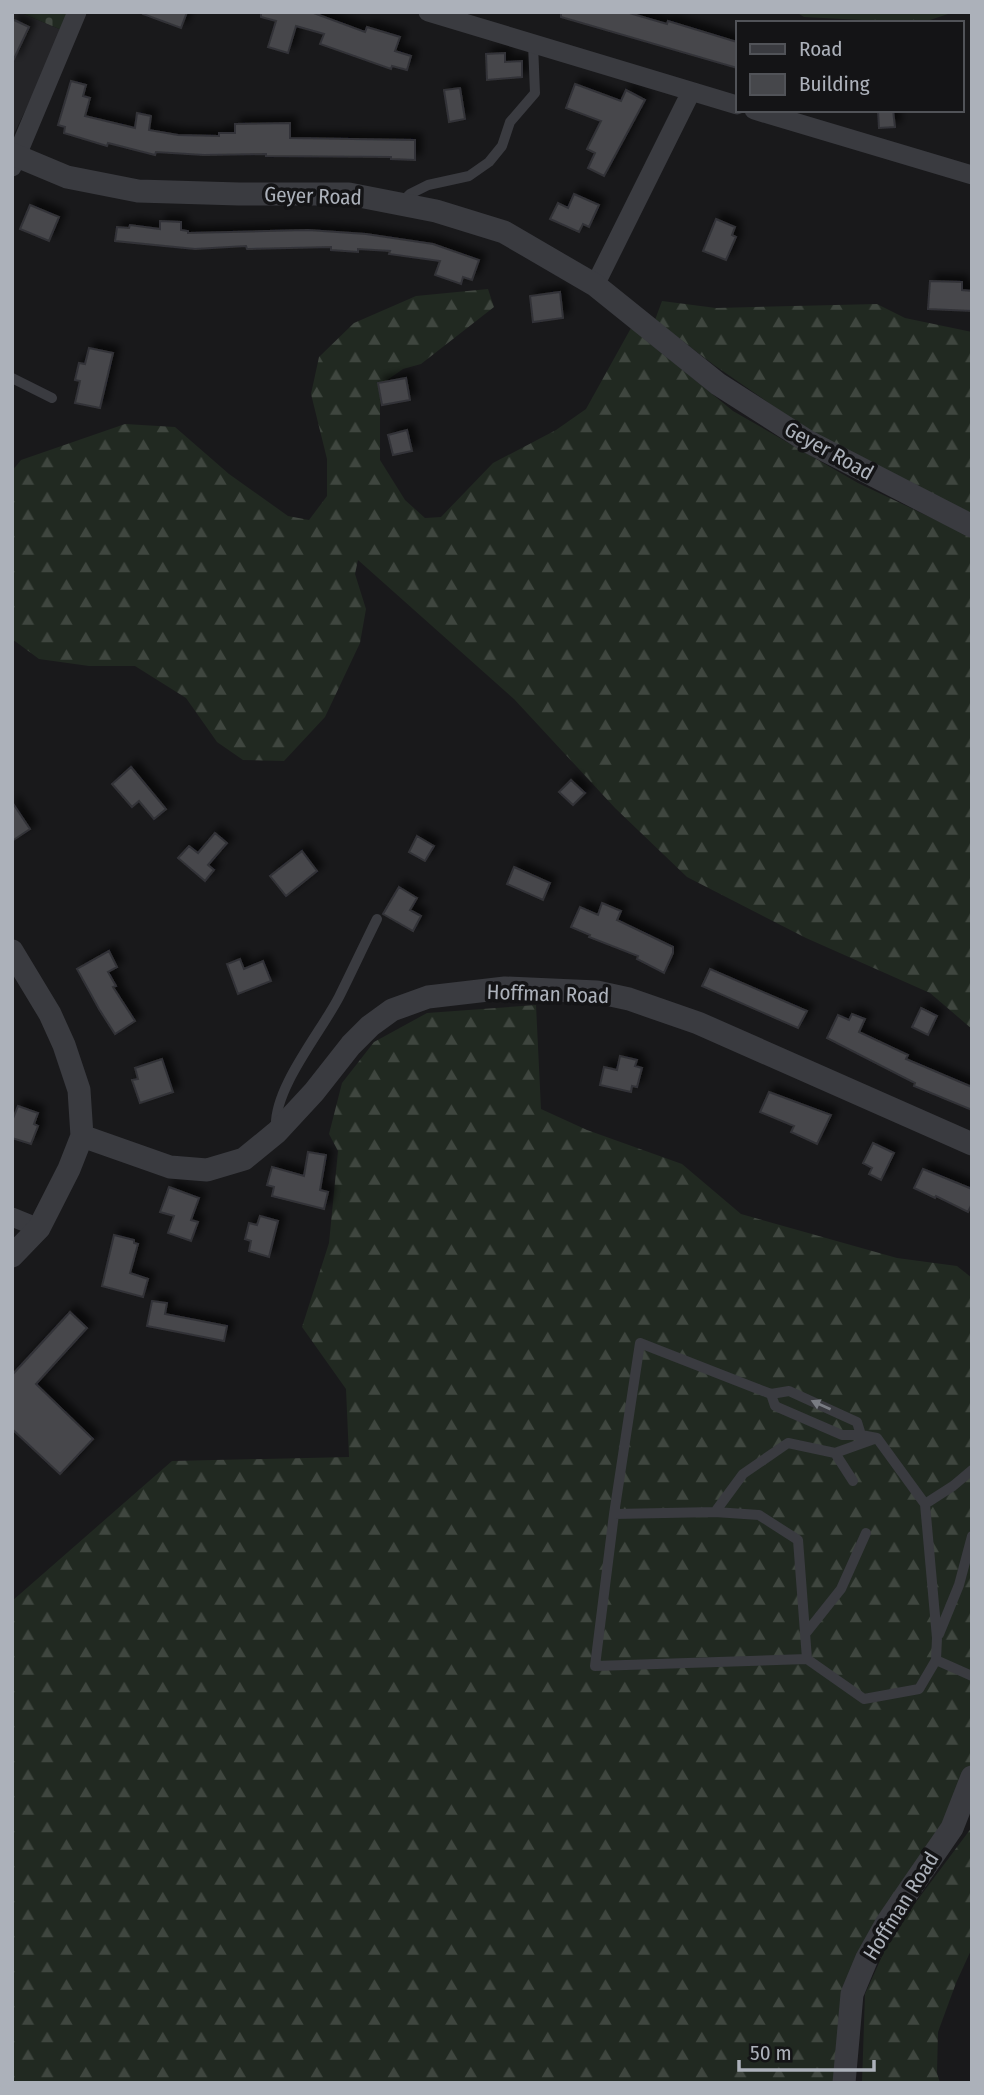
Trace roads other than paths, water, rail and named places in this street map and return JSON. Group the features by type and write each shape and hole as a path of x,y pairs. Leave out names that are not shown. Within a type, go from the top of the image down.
{"street":[{"name":"Geyer Road","path":"77,12 14,159 67,177 138,191 349,194 436,211 504,232 595,285 718,384 807,441 972,526"},
{"path":"428,12 736,105"},
{"path":"595,285 691,92"},
{"path":"761,112 972,175"},
{"path":"12,951 50,1014 64,1045 79,1090 82,1136 69,1169 39,1228 12,1256"},
{"name":"Hoffman Road","path":"82,1136 170,1167 207,1170 244,1159 276,1132 314,1092 351,1045 370,1026 392,1010 428,997 505,988 597,992 629,999 698,1023 972,1144"},
{"path":"12,1217 39,1228"},
{"name":"Hoffman Road","path":"844,2083 852,1994 867,1958 886,1924 952,1828 972,1777"}],"lane":[{"path":"401,204 410,194 428,185 469,176 489,162 502,146 510,122 535,93 533,44"},
{"path":"12,378 52,398"},
{"path":"276,1132 275,1116 281,1097 339,998 377,919"},
{"path":"771,1394 775,1406 842,1435 877,1438 925,1504 937,1638 936,1660 919,1689 864,1699 807,1659 595,1666 614,1514 640,1343 771,1394 789,1391 857,1422 861,1435"},
{"path":"715,1512 743,1474 788,1443 835,1453 877,1438"},
{"path":"835,1453 853,1481"},
{"path":"925,1504 972,1470"},
{"path":"614,1514 715,1512 759,1515 798,1540 807,1659"},
{"path":"806,1633 841,1589 866,1533"},
{"path":"937,1638 959,1586 972,1536"},
{"path":"936,1660 972,1676"}]}
